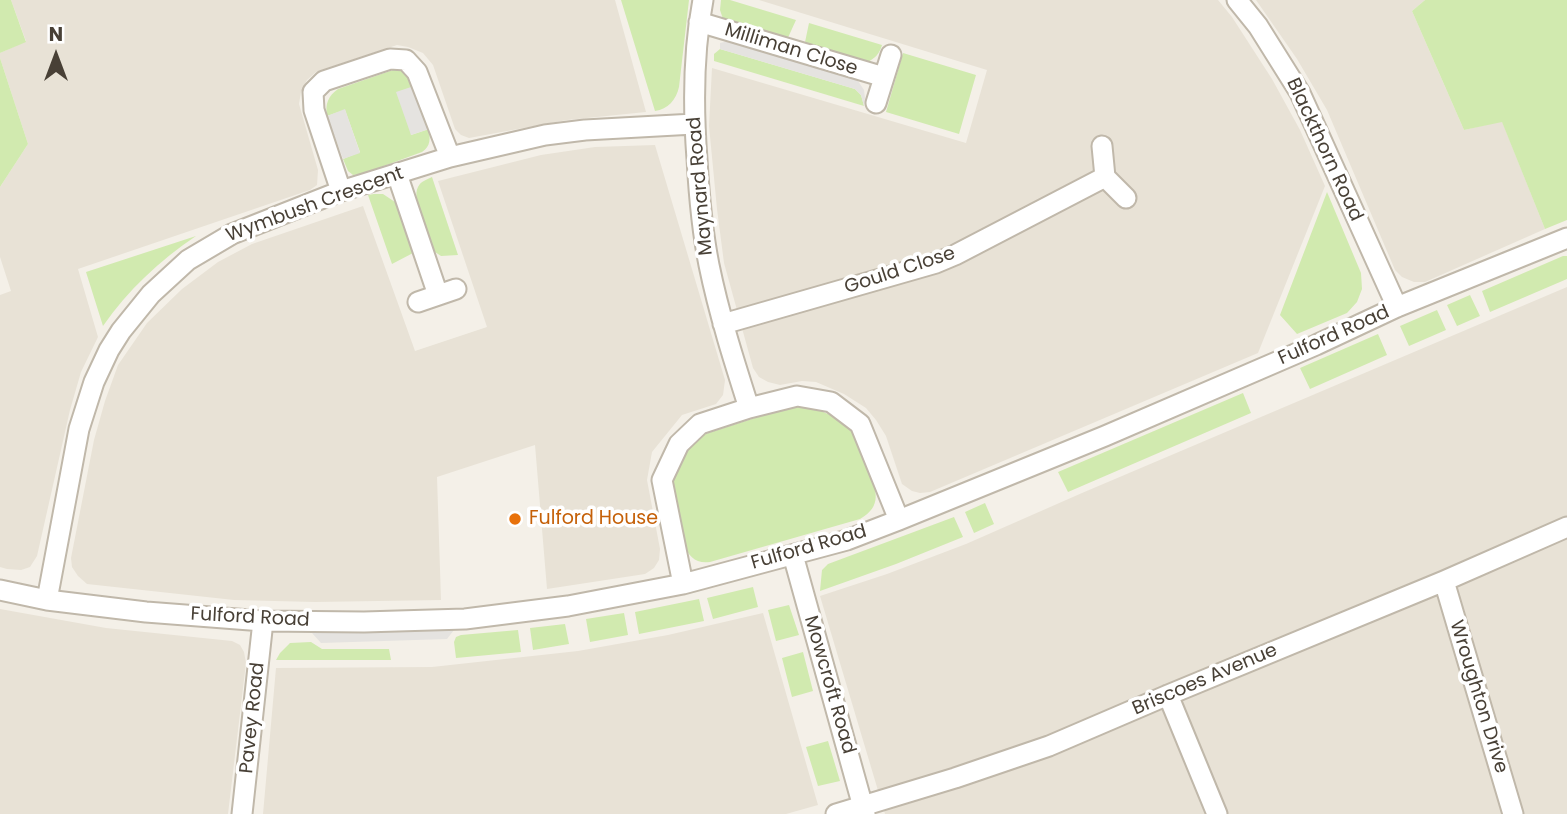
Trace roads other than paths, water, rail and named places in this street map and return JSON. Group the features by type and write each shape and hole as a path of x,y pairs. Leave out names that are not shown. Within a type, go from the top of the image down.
{"street":[{"name":"Maynard Road","path":"703,0 695,62 694,124 701,222 723,324 749,408"},
{"name":"Blackthorn Road","path":"1237,0 1258,26 1300,93 1397,307"},
{"name":"Milliman Close","path":"699,22 884,77"},
{"name":"Milliman Close","path":"876,103 891,55"},
{"path":"341,191 314,110 313,92 324,81 390,59 406,60 417,72 450,157"},
{"name":"Wymbush Crescent","path":"47,600 82,417 94,382 121,331 151,294 188,260 232,234 341,191 450,157 558,134 694,124"},
{"path":"1102,146 1105,177 1126,198"},
{"path":"397,174 447,292 418,302"},
{"name":"Gould Close","path":"723,324 936,263 1105,177"},
{"name":"Fulford Road","path":"0,590 47,600 146,611 263,621 364,622 465,618 568,606 683,584 847,540 899,520 1207,392 1397,307 1567,238"},
{"path":"683,584 662,480 679,444 700,424 749,408 796,397 831,402 850,416 860,424 899,520"},
{"name":"Briscoes Avenue","path":"836,814 864,810 1037,751 1567,527"},
{"name":"Mowcroft Road","path":"793,555 864,810"},
{"name":"Wroughton Drive","path":"1444,581 1513,814"},
{"name":"Pavey Road","path":"242,814 263,621"},
{"path":"1168,695 1217,814"}],"place":[{"name":"Fulford House","path":"515,519"}]}
